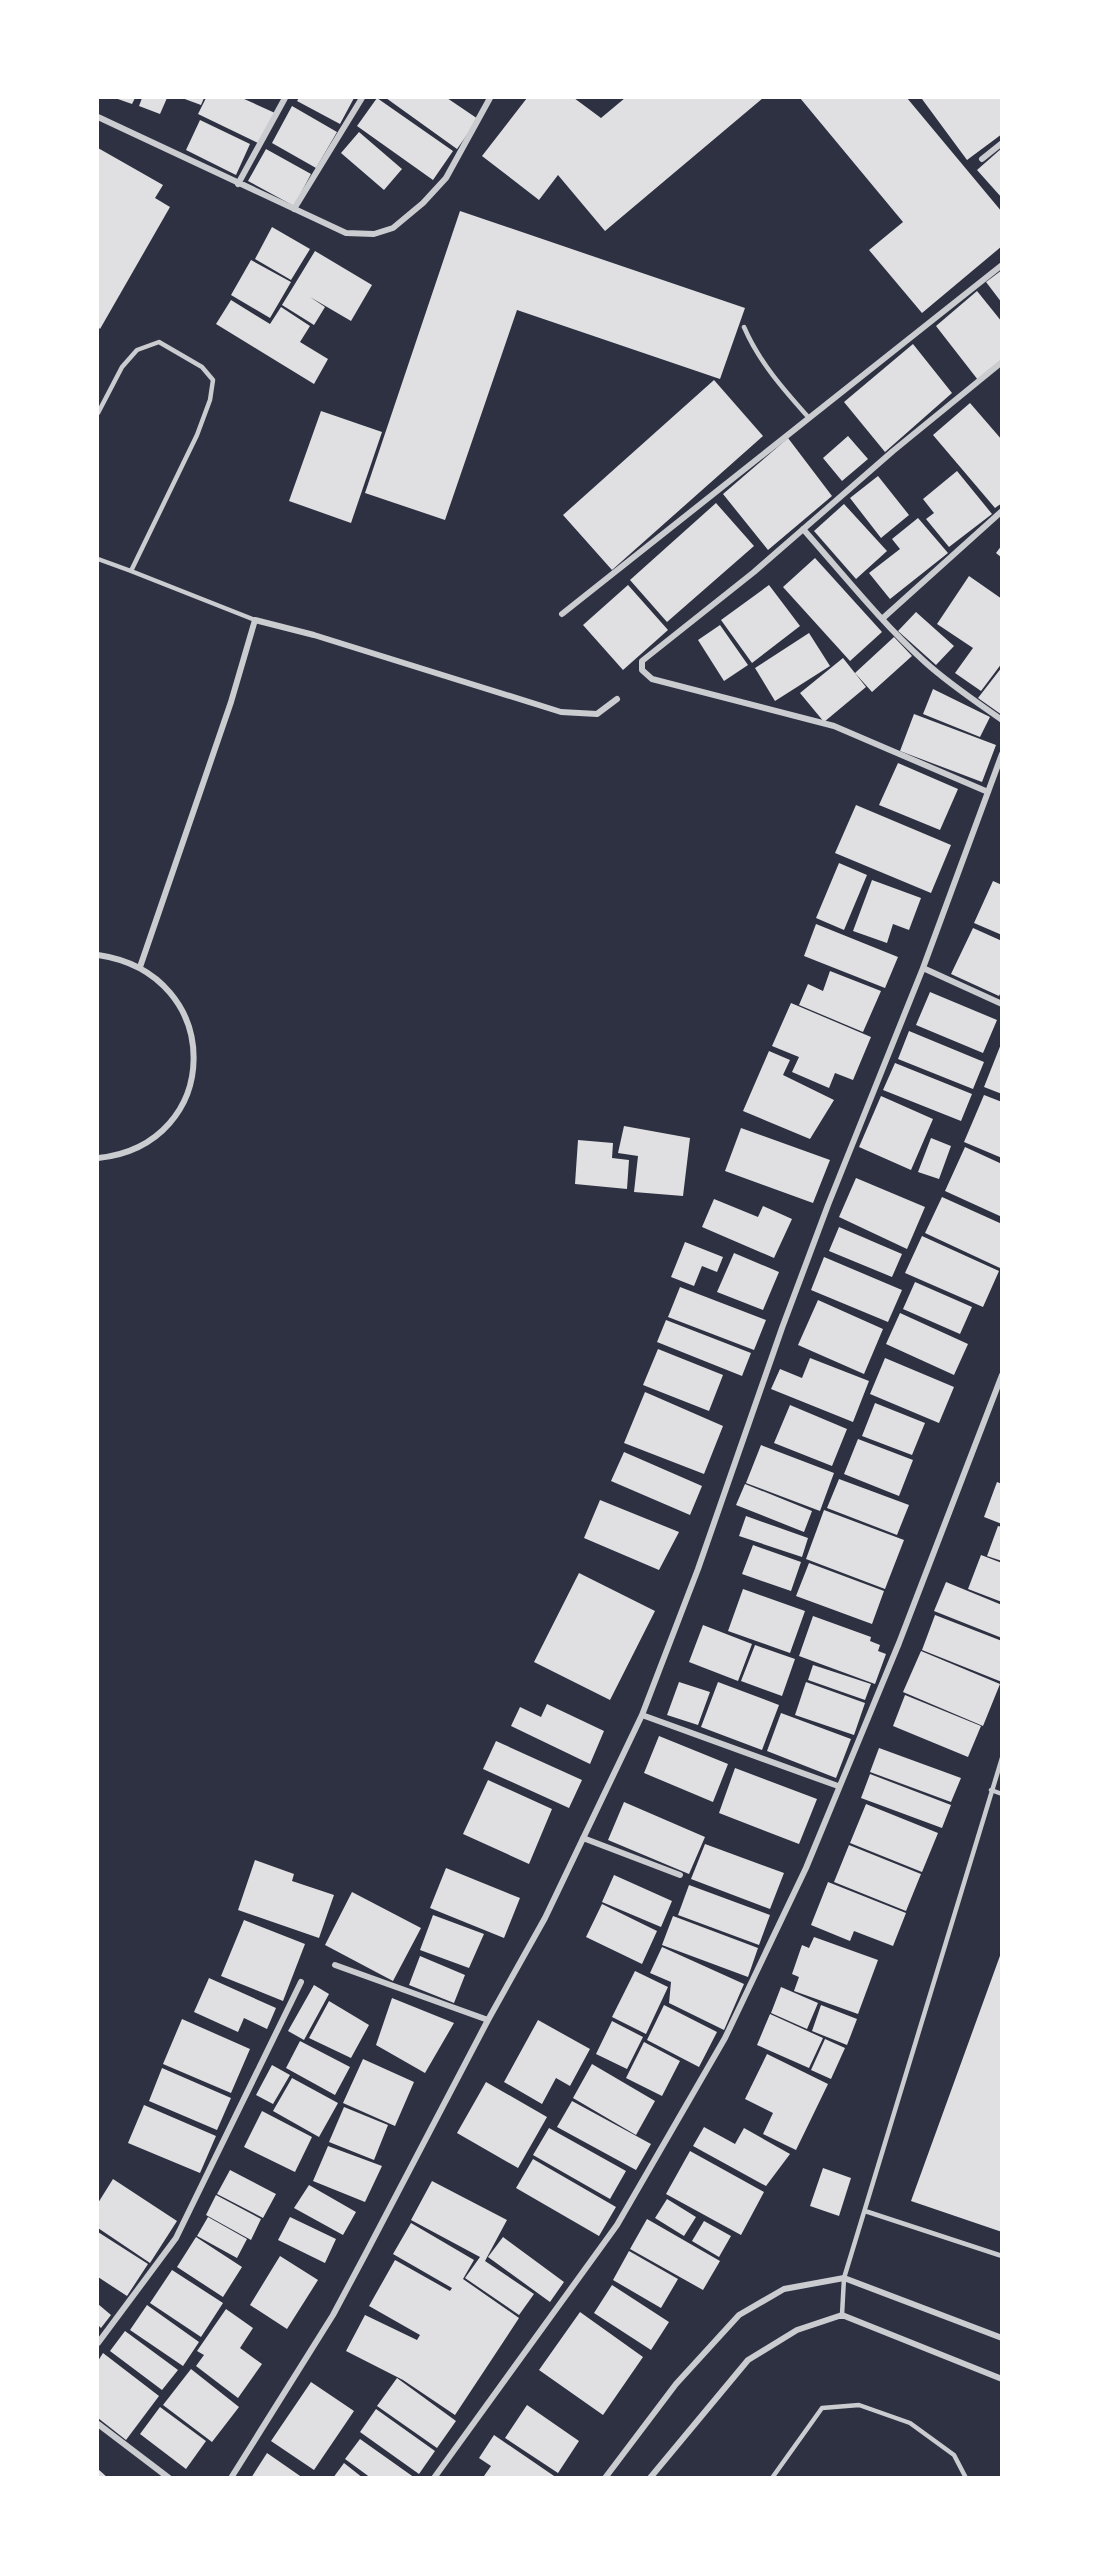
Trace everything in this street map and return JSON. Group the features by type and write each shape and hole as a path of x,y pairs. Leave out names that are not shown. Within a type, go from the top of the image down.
{"street":[{"path":"238,184 285,98"},
{"path":"294,209 362,98"},
{"path":"98,117 346,233 374,234 393,228 423,203 446,178 490,98"},
{"path":"982,159 1002,143"},
{"path":"562,614 1002,265"},
{"path":"988,792 834,726 652,679 642,670 642,660 754,572 893,451 1002,362"},
{"path":"882,619 1002,511"},
{"path":"803,529 882,619 943,678 1002,720"},
{"path":"140,967 231,702 255,620 314,635 561,712 597,714 617,699"},
{"path":"231,2478 333,2315 544,1918 642,1715 698,1569 763,1380 828,1205 923,968 1002,754"},
{"path":"98,955 119,958 159,979 174,996 185,1016 192,1038 194,1060 190,1083 176,1113 153,1138 133,1150 98,1158"},
{"path":"923,968 1002,1004"},
{"path":"434,2478 617,2225 725,2038 806,1868 899,1643 1002,1375"},
{"path":"642,1715 838,1786"},
{"path":"583,1838 680,1875"},
{"path":"335,1965 488,2020"},
{"path":"98,2343 176,2238 301,1983"},
{"path":"605,2478 676,2384 739,2314 784,2289 844,2278 1002,2337"},
{"path":"650,2478 748,2360 797,2330 842,2315 1002,2379"},
{"path":"98,2424 169,2478"}],"lane":[{"path":"744,327 751,343 778,383 809,418"},
{"path":"98,413 122,367 138,350 159,342 202,367 213,380 210,400 196,435 131,571"},
{"path":"98,559 255,620"},
{"path":"842,2315 844,2278 1002,1758"},
{"path":"992,1790 1002,1794"},
{"path":"865,2211 1002,2256"},
{"path":"772,2478 822,2408 859,2405 910,2423 954,2456 966,2478"}],"building":[{"path":"115,98 135,98 132,104"},
{"path":"142,98 167,98 160,114 139,106"},
{"path":"182,98 204,98 201,105"},
{"path":"206,98 242,98 275,113 260,144 198,114"},
{"path":"299,98 354,98 340,124 297,101"},
{"path":"377,98 453,151 433,180 357,126"},
{"path":"386,98 447,98 478,119 457,149"},
{"path":"527,98 574,98 601,118 625,98 763,98 605,231 558,175 539,200 482,156"},
{"path":"800,98 907,98 1002,212 1002,246 922,313 869,250 903,222"},
{"path":"1002,98 1002,134 967,160 922,99"},
{"path":"292,106 337,132 316,168 272,143"},
{"path":"200,120 250,144 236,175 186,150"},
{"path":"359,132 402,169 384,190 341,153"},
{"path":"98,148 163,185 155,198 170,207 100,329 98,327"},
{"path":"1002,148 1002,198 977,170"},
{"path":"266,149 311,174 294,206 248,181"},
{"path":"460,211 745,308 720,379 517,310 445,520 365,493"},
{"path":"272,227 310,249 291,280 255,259"},
{"path":"315,251 372,285 351,321 310,297 325,307 314,325 282,305"},
{"path":"251,260 291,282 270,318 231,295"},
{"path":"1002,270 1002,303 986,282"},
{"path":"977,291 1002,322 1002,360 978,380 936,326"},
{"path":"231,300 270,324 281,307 310,326 300,342 328,359 314,384 216,324"},
{"path":"913,344 952,393 885,452 844,402"},
{"path":"714,380 763,436 612,570 563,515"},
{"path":"970,403 1002,440 1002,503 995,508 933,435"},
{"path":"321,411 382,432 351,523 289,501"},
{"path":"848,436 868,459 842,481 823,458"},
{"path":"788,438 832,496 768,550 723,494"},
{"path":"957,471 992,514 949,547 926,519 934,513 923,499"},
{"path":"878,476 909,515 881,538 850,498"},
{"path":"716,503 754,546 667,622 630,580"},
{"path":"844,504 887,551 856,579 814,531"},
{"path":"918,518 948,553 890,599 869,573 900,549 892,539"},
{"path":"1002,545 1002,558 996,553"},
{"path":"815,558 882,632 850,661 783,587"},
{"path":"969,576 1002,599 1002,663 981,691 955,673 973,648 937,624"},
{"path":"628,585 668,630 623,670 583,625"},
{"path":"769,585 800,626 752,663 721,620"},
{"path":"916,612 954,646 936,665 898,631"},
{"path":"720,625 748,665 724,681 698,640"},
{"path":"809,633 830,666 775,701 755,668"},
{"path":"894,637 912,656 872,692 855,673"},
{"path":"843,658 866,687 824,722 800,693"},
{"path":"1002,667 1002,715 978,698"},
{"path":"933,689 990,717 980,737 923,714"},
{"path":"914,714 996,745 982,782 900,751"},
{"path":"898,763 958,789 940,830 879,805"},
{"path":"856,805 951,845 931,893 835,853"},
{"path":"839,863 867,875 844,930 816,918"},
{"path":"872,880 921,898 909,930 893,924 887,943 853,931"},
{"path":"993,881 1002,885 1002,935 974,923"},
{"path":"816,924 898,957 885,988 804,956"},
{"path":"973,928 1002,941 1002,990 999,996 951,974"},
{"path":"830,971 881,991 863,1032 799,1005 808,984 823,991"},
{"path":"930,992 997,1020 983,1053 916,1025"},
{"path":"791,1003 871,1037 853,1080 835,1073 829,1088 792,1072 799,1057 772,1046"},
{"path":"909,1031 984,1062 973,1089 898,1059"},
{"path":"1002,1044 1002,1094 984,1087"},
{"path":"769,1051 790,1060 783,1075 834,1100 810,1139 743,1111"},
{"path":"895,1063 972,1094 961,1121 883,1090"},
{"path":"984,1095 1002,1102 1002,1158 964,1142"},
{"path":"881,1096 933,1119 911,1170 859,1147"},
{"path":"624,1126 690,1138 683,1196 634,1192 638,1156 618,1153"},
{"path":"741,1128 830,1160 813,1203 725,1171"},
{"path":"931,1138 951,1146 939,1179 918,1172"},
{"path":"578,1140 613,1143 612,1158 629,1160 627,1189 575,1184"},
{"path":"965,1147 1002,1164 1002,1217 945,1191"},
{"path":"856,1178 925,1207 907,1249 839,1217"},
{"path":"942,1197 1002,1224 1000,1268 925,1233"},
{"path":"714,1199 758,1217 763,1206 792,1219 774,1258 702,1227"},
{"path":"839,1227 902,1254 892,1277 829,1251"},
{"path":"922,1236 999,1271 983,1307 905,1273"},
{"path":"685,1242 723,1257 717,1272 702,1266 694,1286 671,1277"},
{"path":"734,1253 779,1272 763,1310 717,1292"},
{"path":"824,1257 902,1290 888,1322 811,1290"},
{"path":"915,1282 972,1307 960,1334 903,1309"},
{"path":"680,1287 766,1320 754,1350 668,1317"},
{"path":"818,1300 883,1329 864,1374 798,1345"},
{"path":"900,1313 968,1344 954,1375 886,1344"},
{"path":"666,1320 751,1353 742,1376 657,1342"},
{"path":"658,1349 723,1375 709,1411 643,1385"},
{"path":"810,1358 869,1381 853,1422 771,1389 780,1369 802,1378"},
{"path":"885,1358 954,1387 939,1423 870,1394"},
{"path":"645,1392 723,1426 704,1474 624,1443"},
{"path":"875,1403 925,1423 912,1455 862,1436"},
{"path":"790,1405 847,1429 832,1466 774,1443"},
{"path":"858,1439 913,1460 899,1496 844,1474"},
{"path":"761,1445 834,1473 820,1511 746,1483"},
{"path":"624,1452 702,1486 690,1515 611,1481"},
{"path":"839,1479 909,1505 897,1535 827,1508"},
{"path":"997,1482 1002,1484 1002,1524 984,1517"},
{"path":"745,1484 812,1511 804,1532 736,1505"},
{"path":"600,1500 679,1532 659,1570 584,1538"},
{"path":"824,1510 904,1540 885,1589 806,1559"},
{"path":"746,1516 808,1538 802,1557 739,1536"},
{"path":"998,1526 1002,1527 1002,1561 987,1556"},
{"path":"753,1545 801,1562 791,1591 742,1574"},
{"path":"981,1555 1002,1563 1002,1602 968,1589"},
{"path":"809,1563 884,1591 872,1624 796,1596"},
{"path":"579,1573 655,1611 610,1700 534,1662"},
{"path":"946,1582 1002,1605 1002,1638 934,1611"},
{"path":"743,1589 805,1611 790,1653 728,1631"},
{"path":"935,1615 1002,1641 1002,1682 922,1650"},
{"path":"813,1616 871,1637 870,1641 880,1645 878,1651 886,1654 875,1684 799,1656"},
{"path":"703,1625 752,1644 738,1681 689,1662"},
{"path":"755,1645 795,1659 782,1696 741,1681"},
{"path":"921,1651 1000,1684 983,1726 903,1692"},
{"path":"813,1665 871,1684 865,1700 808,1680"},
{"path":"679,1682 710,1692 698,1725 667,1715"},
{"path":"718,1682 779,1705 762,1750 701,1727"},
{"path":"806,1682 865,1703 854,1735 795,1715"},
{"path":"905,1695 981,1726 968,1757 893,1726"},
{"path":"547,1704 604,1731 590,1764 511,1726 520,1707 541,1717"},
{"path":"781,1713 851,1739 836,1778 767,1751"},
{"path":"659,1736 728,1764 713,1802 644,1773"},
{"path":"496,1741 582,1780 569,1808 483,1769"},
{"path":"879,1748 961,1778 951,1802 870,1772"},
{"path":"735,1768 817,1799 799,1844 719,1813"},
{"path":"870,1774 951,1805 942,1828 861,1798"},
{"path":"488,1780 552,1809 529,1864 463,1834"},
{"path":"624,1802 705,1837 689,1874 608,1840"},
{"path":"866,1804 938,1833 922,1872 850,1843"},
{"path":"705,1844 784,1873 770,1909 691,1879"},
{"path":"849,1845 921,1874 906,1911 834,1882"},
{"path":"255,1860 294,1874 292,1881 334,1895 319,1938 238,1910"},
{"path":"446,1868 520,1898 504,1938 430,1908"},
{"path":"614,1875 672,1901 661,1927 602,1902"},
{"path":"828,1882 906,1913 893,1946 854,1931 850,1941 811,1925"},
{"path":"689,1885 770,1915 759,1945 678,1915"},
{"path":"352,1892 421,1928 393,1981 325,1945"},
{"path":"602,1904 657,1931 642,1964 586,1937"},
{"path":"433,1915 484,1934 469,1968 420,1950"},
{"path":"673,1916 758,1948 748,1977 662,1945"},
{"path":"244,1920 305,1944 283,2001 221,1976"},
{"path":"814,1937 878,1960 858,2014 794,1991 799,1977 792,1974 802,1945 809,1948"},
{"path":"662,1947 744,1984 724,2030 669,2003 671,1982 650,1973"},
{"path":"1002,1953 1002,2232 911,2201"},
{"path":"420,1956 465,1975 454,2003 409,1985"},
{"path":"635,1971 668,1987 646,2034 612,2017"},
{"path":"209,1978 276,2008 267,2029 244,2018 238,2032 194,2012"},
{"path":"314,1985 329,1994 304,2040 288,2031"},
{"path":"781,1987 818,2003 807,2029 771,2013"},
{"path":"392,1998 454,2023 425,2073 376,2045"},
{"path":"329,2001 369,2025 351,2058 309,2038"},
{"path":"664,2005 717,2032 699,2067 647,2040"},
{"path":"821,2005 857,2019 847,2045 812,2031"},
{"path":"770,2014 823,2038 809,2068 757,2045"},
{"path":"182,2019 250,2049 231,2093 163,2064"},
{"path":"538,2020 590,2049 570,2086 556,2078 542,2104 504,2082"},
{"path":"612,2021 643,2037 627,2069 596,2054"},
{"path":"825,2039 845,2048 831,2079 811,2070"},
{"path":"300,2041 350,2067 335,2095 286,2068"},
{"path":"644,2042 680,2061 662,2096 626,2078"},
{"path":"767,2054 828,2084 796,2150 763,2134 773,2113 745,2099"},
{"path":"363,2059 414,2082 395,2126 343,2103"},
{"path":"592,2064 655,2101 636,2135 573,2098"},
{"path":"272,2065 290,2075 273,2104 256,2095"},
{"path":"162,2068 231,2098 217,2130 149,2101"},
{"path":"292,2078 338,2103 319,2137 273,2111"},
{"path":"486,2082 547,2117 518,2168 457,2133"},
{"path":"572,2101 651,2144 636,2170 557,2127"},
{"path":"144,2105 216,2136 200,2173 128,2143"},
{"path":"344,2107 388,2125 374,2160 329,2142"},
{"path":"262,2111 312,2137 295,2172 244,2147"},
{"path":"704,2127 735,2144 744,2128 790,2154 766,2186 693,2146"},
{"path":"549,2128 626,2171 610,2199 533,2155"},
{"path":"328,2146 382,2166 365,2202 313,2181"},
{"path":"690,2151 764,2192 741,2235 666,2194"},
{"path":"533,2159 616,2207 599,2236 516,2188"},
{"path":"823,2168 851,2178 839,2216 810,2206"},
{"path":"230,2170 276,2194 263,2218 217,2194"},
{"path":"113,2179 177,2221 150,2263 98,2228 98,2203"},
{"path":"432,2181 507,2220 485,2261 534,2294 519,2315 465,2278 480,2257 411,2220"},
{"path":"309,2185 356,2212 343,2235 294,2208"},
{"path":"216,2195 261,2219 251,2240 206,2215"},
{"path":"667,2199 696,2217 684,2236 655,2218"},
{"path":"208,2217 247,2239 237,2258 197,2236"},
{"path":"290,2217 336,2239 325,2263 278,2240"},
{"path":"647,2219 720,2261 703,2290 630,2249"},
{"path":"704,2221 731,2236 719,2257 692,2241"},
{"path":"411,2223 474,2260 463,2279 519,2318 455,2415 403,2380 346,2351 365,2315 417,2340 420,2335 369,2306 395,2260 450,2291 452,2288 393,2254"},
{"path":"98,2232 148,2264 127,2296 98,2277"},
{"path":"196,2237 242,2267 223,2297 177,2267"},
{"path":"503,2237 564,2282 550,2302 488,2257"},
{"path":"629,2251 678,2279 661,2308 613,2280"},
{"path":"280,2256 318,2280 287,2329 250,2305"},
{"path":"172,2270 223,2303 201,2337 150,2303"},
{"path":"612,2285 669,2322 651,2350 594,2313"},
{"path":"98,2304 111,2315 101,2328 98,2325"},
{"path":"147,2305 199,2342 183,2366 130,2330"},
{"path":"226,2309 253,2328 240,2348 262,2364 238,2398 196,2366 204,2355 197,2351"},
{"path":"580,2312 643,2357 603,2415 539,2370"},
{"path":"125,2331 178,2370 162,2390 110,2351"},
{"path":"103,2353 159,2396 126,2440 98,2418 98,2361"},
{"path":"191,2369 239,2407 212,2442 163,2405"},
{"path":"397,2378 456,2421 437,2448 377,2406"},
{"path":"311,2382 354,2411 314,2470 271,2441"},
{"path":"527,2405 579,2441 558,2473 505,2438"},
{"path":"160,2407 206,2441 186,2469 140,2434"},
{"path":"376,2409 435,2451 419,2474 360,2432"},
{"path":"494,2435 557,2478 487,2478 484,2476 491,2466 479,2458"},
{"path":"360,2439 415,2478 371,2478 345,2459"},
{"path":"267,2453 303,2478 251,2478"},
{"path":"344,2463 363,2478 333,2478"},
{"path":"98,2469 108,2478 98,2478"}]}
